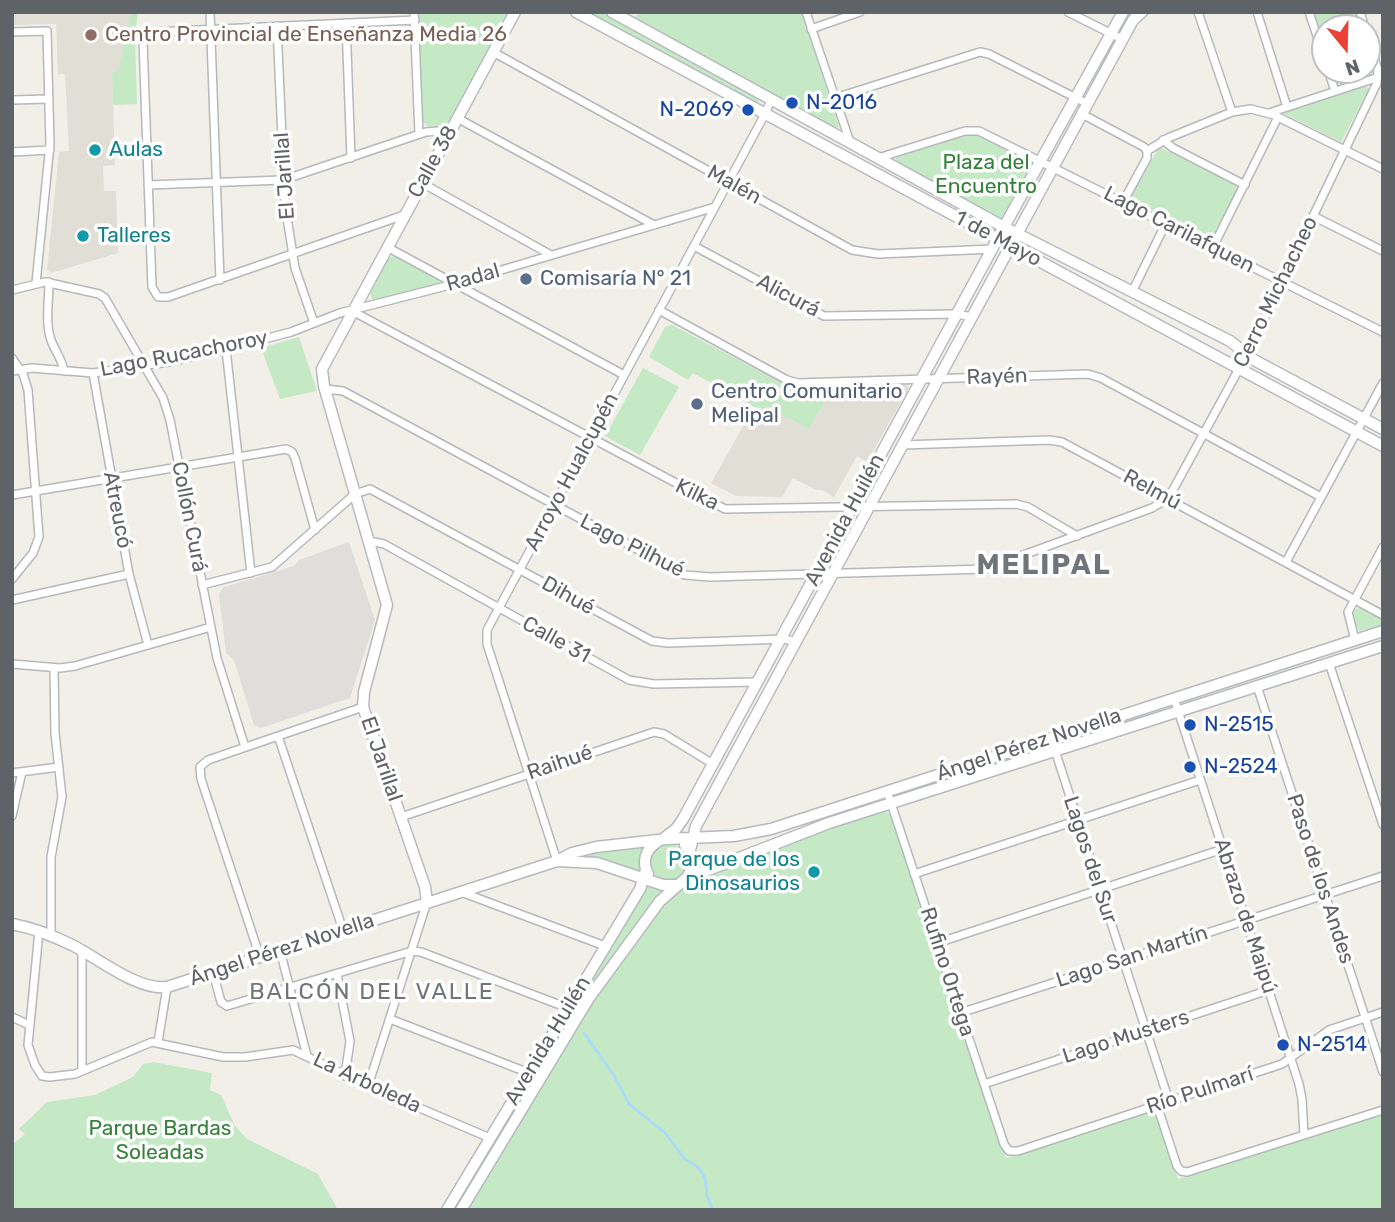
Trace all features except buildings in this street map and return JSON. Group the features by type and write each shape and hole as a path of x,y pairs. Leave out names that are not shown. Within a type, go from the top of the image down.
{"main road":[{"name":"Calle 38","path":"352,311 515,12"},
{"name":"1 de Mayo","path":"576,12 765,114 995,244 1011,246 1383,446"},
{"name":"Avenida Huilén","path":"664,839 683,819 1123,12"},
{"name":"Avenida Huilén","path":"691,838 1122,39 1135,17 1142,12"},
{"name":"1 de Mayo","path":"615,14 1004,227 1230,341 1247,354 1383,429"},
{"name":"El Jarillal","path":"352,311 324,363 321,374 387,605 364,692 363,707 425,887 427,902"},
{"name":"Ángel Pérez Novella","path":"12,924 51,935 147,986 167,986 557,861 572,853 664,839 734,836 771,829 1383,631"},
{"name":"Ángel Pérez Novella","path":"557,861 597,863 645,874 663,886 682,881 820,826 1383,646"},
{"path":"682,881 693,863 691,838"},
{"path":"645,874 648,850 664,839 680,841 690,850"},
{"name":"Avenida Huilén","path":"447,1210 645,874"},
{"name":"Avenida Huilén","path":"461,1210 589,998 653,910 665,895 682,881"}],"street":[{"path":"210,12 219,280"},
{"path":"615,14 631,12"},
{"path":"806,12 850,142"},
{"path":"811,29 860,12"},
{"path":"1068,12 1122,39"},
{"path":"1198,12 1231,112"},
{"path":"1257,12 1287,107"},
{"path":"404,215 168,297 158,297 152,287 143,45 146,34 346,23 414,16 419,134"},
{"path":"346,23 351,158"},
{"name":"El Jarillal","path":"277,26 283,180 292,254 314,323"},
{"path":"12,32 47,31 50,150 36,283"},
{"name":"Malén","path":"493,52 847,247 878,254 995,244"},
{"path":"835,98 980,52 989,54 1076,98 1085,109 1144,146 1147,158 1123,202"},
{"path":"1332,84 1335,92"},
{"path":"1269,113 1365,84"},
{"name":"Cerro Michacheo","path":"1167,498 1247,354 1378,84"},
{"path":"12,100 49,99"},
{"name":"Arroyo Hualcupén","path":"557,861 486,639 487,630 771,100"},
{"path":"1147,151 1163,140 1247,108 1278,117 1383,169"},
{"path":"1213,247 1278,117"},
{"path":"457,118 654,225"},
{"path":"148,185 283,180 419,134 451,130"},
{"name":"Lago Carilafquen","path":"877,158 975,130 1383,332"},
{"path":"1163,140 1173,148 1245,185"},
{"path":"12,152 50,150"},
{"path":"422,183 551,255"},
{"name":"Radal","path":"352,311 454,284 715,207"},
{"path":"1313,216 1383,251"},
{"path":"1132,292 1166,223"},
{"name":"Alicurá","path":"694,246 824,316 957,314 972,317"},
{"path":"387,247 624,375"},
{"path":"12,290 50,282 48,327 50,339 62,360 64,371"},
{"name":"Collón Curá","path":"50,282 106,298 166,405 220,670 245,747"},
{"name":"Rayén","path":"659,310 792,382 1088,374 1097,376 1321,497"},
{"name":"Lago Rucachoroy","path":"16,370 93,373 145,365 271,338 333,315 352,311"},
{"name":"Kilka","path":"352,311 725,509 1020,505 1077,536"},
{"path":"226,349 251,573"},
{"path":"12,358 28,390 39,537 33,554 12,579"},
{"name":"Atreucó","path":"93,373 129,573 148,645"},
{"path":"1286,562 1383,383"},
{"name":"Lago Pilhué","path":"324,389 343,391 671,569 693,577 985,569 1152,508 1167,498"},
{"name":"Relmú","path":"903,445 1058,440 1383,615"},
{"path":"12,495 286,449 292,452 315,530"},
{"name":"Dihué","path":"355,494 366,489 373,491 652,641 662,643 781,639 796,642"},
{"path":"202,585 276,564 355,494"},
{"name":"Calle 31","path":"369,541 384,544 622,677 638,682 758,682"},
{"path":"1355,640 1348,616 1383,547"},
{"path":"12,600 129,573"},
{"path":"12,664 54,668 75,666 211,627"},
{"path":"1329,663 1383,825"},
{"path":"51,935 50,869 61,797 55,733 54,668"},
{"name":"Paso de los Andes","path":"1257,686 1383,1072"},
{"name":"Abrazo de Maipú","path":"1174,698 1303,1099 1304,1135"},
{"path":"260,957 201,779 200,767 205,761 363,707"},
{"name":"Raihué","path":"401,817 654,732 664,734 713,764"},
{"path":"278,736 343,930"},
{"name":"Lagos del Sur","path":"1051,738 1169,1101"},
{"path":"12,774 59,766"},
{"path":"12,816 23,772"},
{"path":"914,874 1200,780"},
{"name":"Rufino Ortega","path":"887,791 1004,1144 1009,1151"},
{"path":"937,943 1223,849"},
{"name":"Lago San Martín","path":"960,1013 1383,876"},
{"path":"460,892 605,946"},
{"path":"368,1086 427,902"},
{"path":"39,931 29,1050 42,1076 82,1072 141,1045 158,1042 167,986"},
{"path":"82,950 82,1072"},
{"path":"280,950 307,1056"},
{"path":"213,972 222,1005 230,1006 412,951 421,952 568,1008"},
{"path":"337,974 350,1041 345,1076"},
{"name":"Lago Musters","path":"984,1084 1269,990"},
{"name":"Río Pulmarí","path":"1009,1151 1018,1151 1279,1065 1324,1033 1383,1012"},
{"path":"12,1017 29,1025"},
{"path":"390,1019 529,1073"},
{"name":"La Arboleda","path":"158,1042 223,1057 293,1050 345,1076 490,1138"},
{"path":"1157,1105 1181,1171 1190,1171 1383,1110"}],"shaded area":[{"path":"12,12 131,12 118,72 112,73 115,165 103,166 104,191 116,191 118,253 51,273 47,270 59,152 69,151 65,74 58,74 56,24 12,25"},
{"path":"905,383 909,387 867,462 857,456 834,497 793,478 782,497 736,496 711,483 754,407 768,415 778,413 809,429 832,389"},
{"path":"349,542 375,620 350,698 261,728 254,725 234,660 226,653 219,594 224,587 294,566 299,560"}],"green space":[{"path":"131,12 138,12 135,36 137,104 113,105 112,72 118,72"},
{"path":"418,12 508,12 449,122 444,125 429,127 422,121"},
{"path":"584,12 605,12 759,97 758,103 756,104"},
{"path":"642,12 801,12 839,127 833,128 636,20 635,16"},
{"path":"1314,12 1356,14 1315,14"},
{"path":"1365,85 1369,89 1341,142 1285,114 1286,112"},
{"name":"Plaza del Encuentro","path":"967,134 980,134 1032,163 1033,167 1003,219 895,161 897,155"},
{"path":"1159,147 1236,185 1237,192 1210,240 1130,199"},
{"path":"393,256 439,280 440,283 373,300 370,294 388,259"},
{"path":"672,325 794,389 832,389 809,429 778,413 769,415 693,373 688,380 649,357 665,327"},
{"path":"299,337 317,391 280,399 261,348"},
{"path":"643,368 679,387 640,455 605,436"},
{"path":"1360,607 1383,619 1383,625 1359,631 1352,616"},
{"path":"881,811 887,812 893,818 1006,1158 1151,1112 1156,1116 1178,1179 1383,1114 1383,1210 466,1210 600,988 662,903 687,883 814,833"},
{"path":"669,844 682,850 688,863 682,876 669,882 656,876 650,863 656,850"},
{"path":"644,846 642,870 639,872 572,859 578,854"},
{"path":"650,885 660,890 660,894 593,986 457,1210 452,1210 646,888"},
{"name":"Parque Bardas Soleadas","path":"153,1062 212,1073 210,1090 221,1095 235,1126 247,1139 318,1174 338,1210 12,1210 12,1145 25,1134 19,1129 47,1102 95,1095 133,1077 143,1064"}],"waterway":[{"path":"584,1033 613,1074 629,1104 665,1133 685,1159 699,1168 705,1178 707,1196 713,1210"}],"place":[{"name":"Centro Provincial de Enseñanza Media 26","path":"91,35"},
{"name":"N-2016","path":"792,103"},
{"name":"N-2069","path":"748,110"},
{"name":"Aulas","path":"95,150"},
{"name":"Talleres","path":"83,236"},
{"name":"Comisaría N° 21","path":"526,279"},
{"name":"Centro Comunitario Melipal","path":"697,404"},
{"name":"N-2515","path":"1190,725"},
{"name":"N-2524","path":"1190,767"},
{"name":"Parque de los Dinosaurios","path":"814,872"},
{"name":"N-2514","path":"1283,1045"}],"district":[{"name":"MELIPAL","path":"1044,566"},
{"name":"BALCÓN DEL VALLE","path":"372,992"}]}
